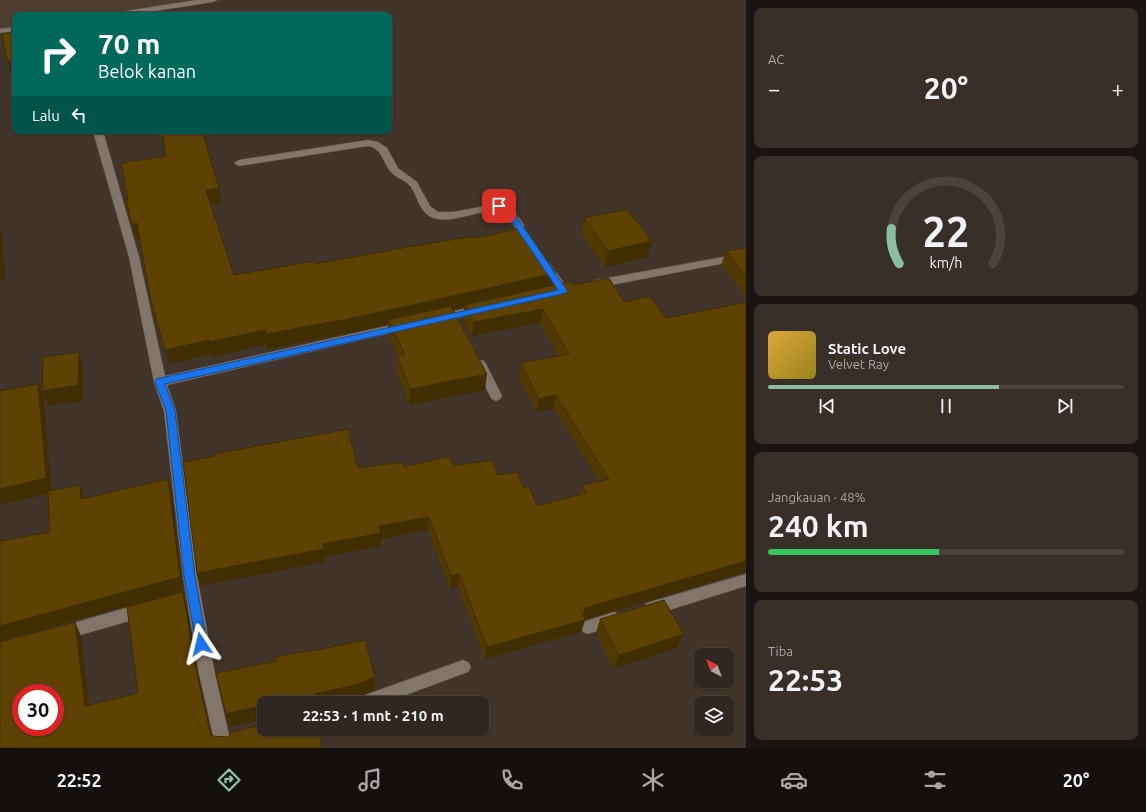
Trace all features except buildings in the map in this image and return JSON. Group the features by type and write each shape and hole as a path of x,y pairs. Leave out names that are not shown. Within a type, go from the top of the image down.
{"street":[{"path":"133,12 213,0"},
{"path":"0,31 12,29"},
{"path":"99,134 134,257 160,382 170,411 193,596 207,674 228,740"},
{"path":"240,163 374,143 381,147 398,174 414,184 428,211 434,215 444,216 492,206 504,208 516,221 563,291"},
{"path":"548,295 580,287 746,256"},
{"path":"431,320 493,306"},
{"path":"454,315 461,328"},
{"path":"160,382 415,324"},
{"path":"475,353 496,396"},
{"path":"639,612 746,580"},
{"path":"178,600 193,596"},
{"path":"52,636 156,607"},
{"path":"588,627 625,616"},
{"path":"382,696 463,667"}],"shaded area":[{"path":"0,0 225,0 138,12 12,12 12,29 0,31"}],"route":[{"path":"201,644 190,576 170,411 160,382 563,291 516,221 508,211 499,206"}]}
